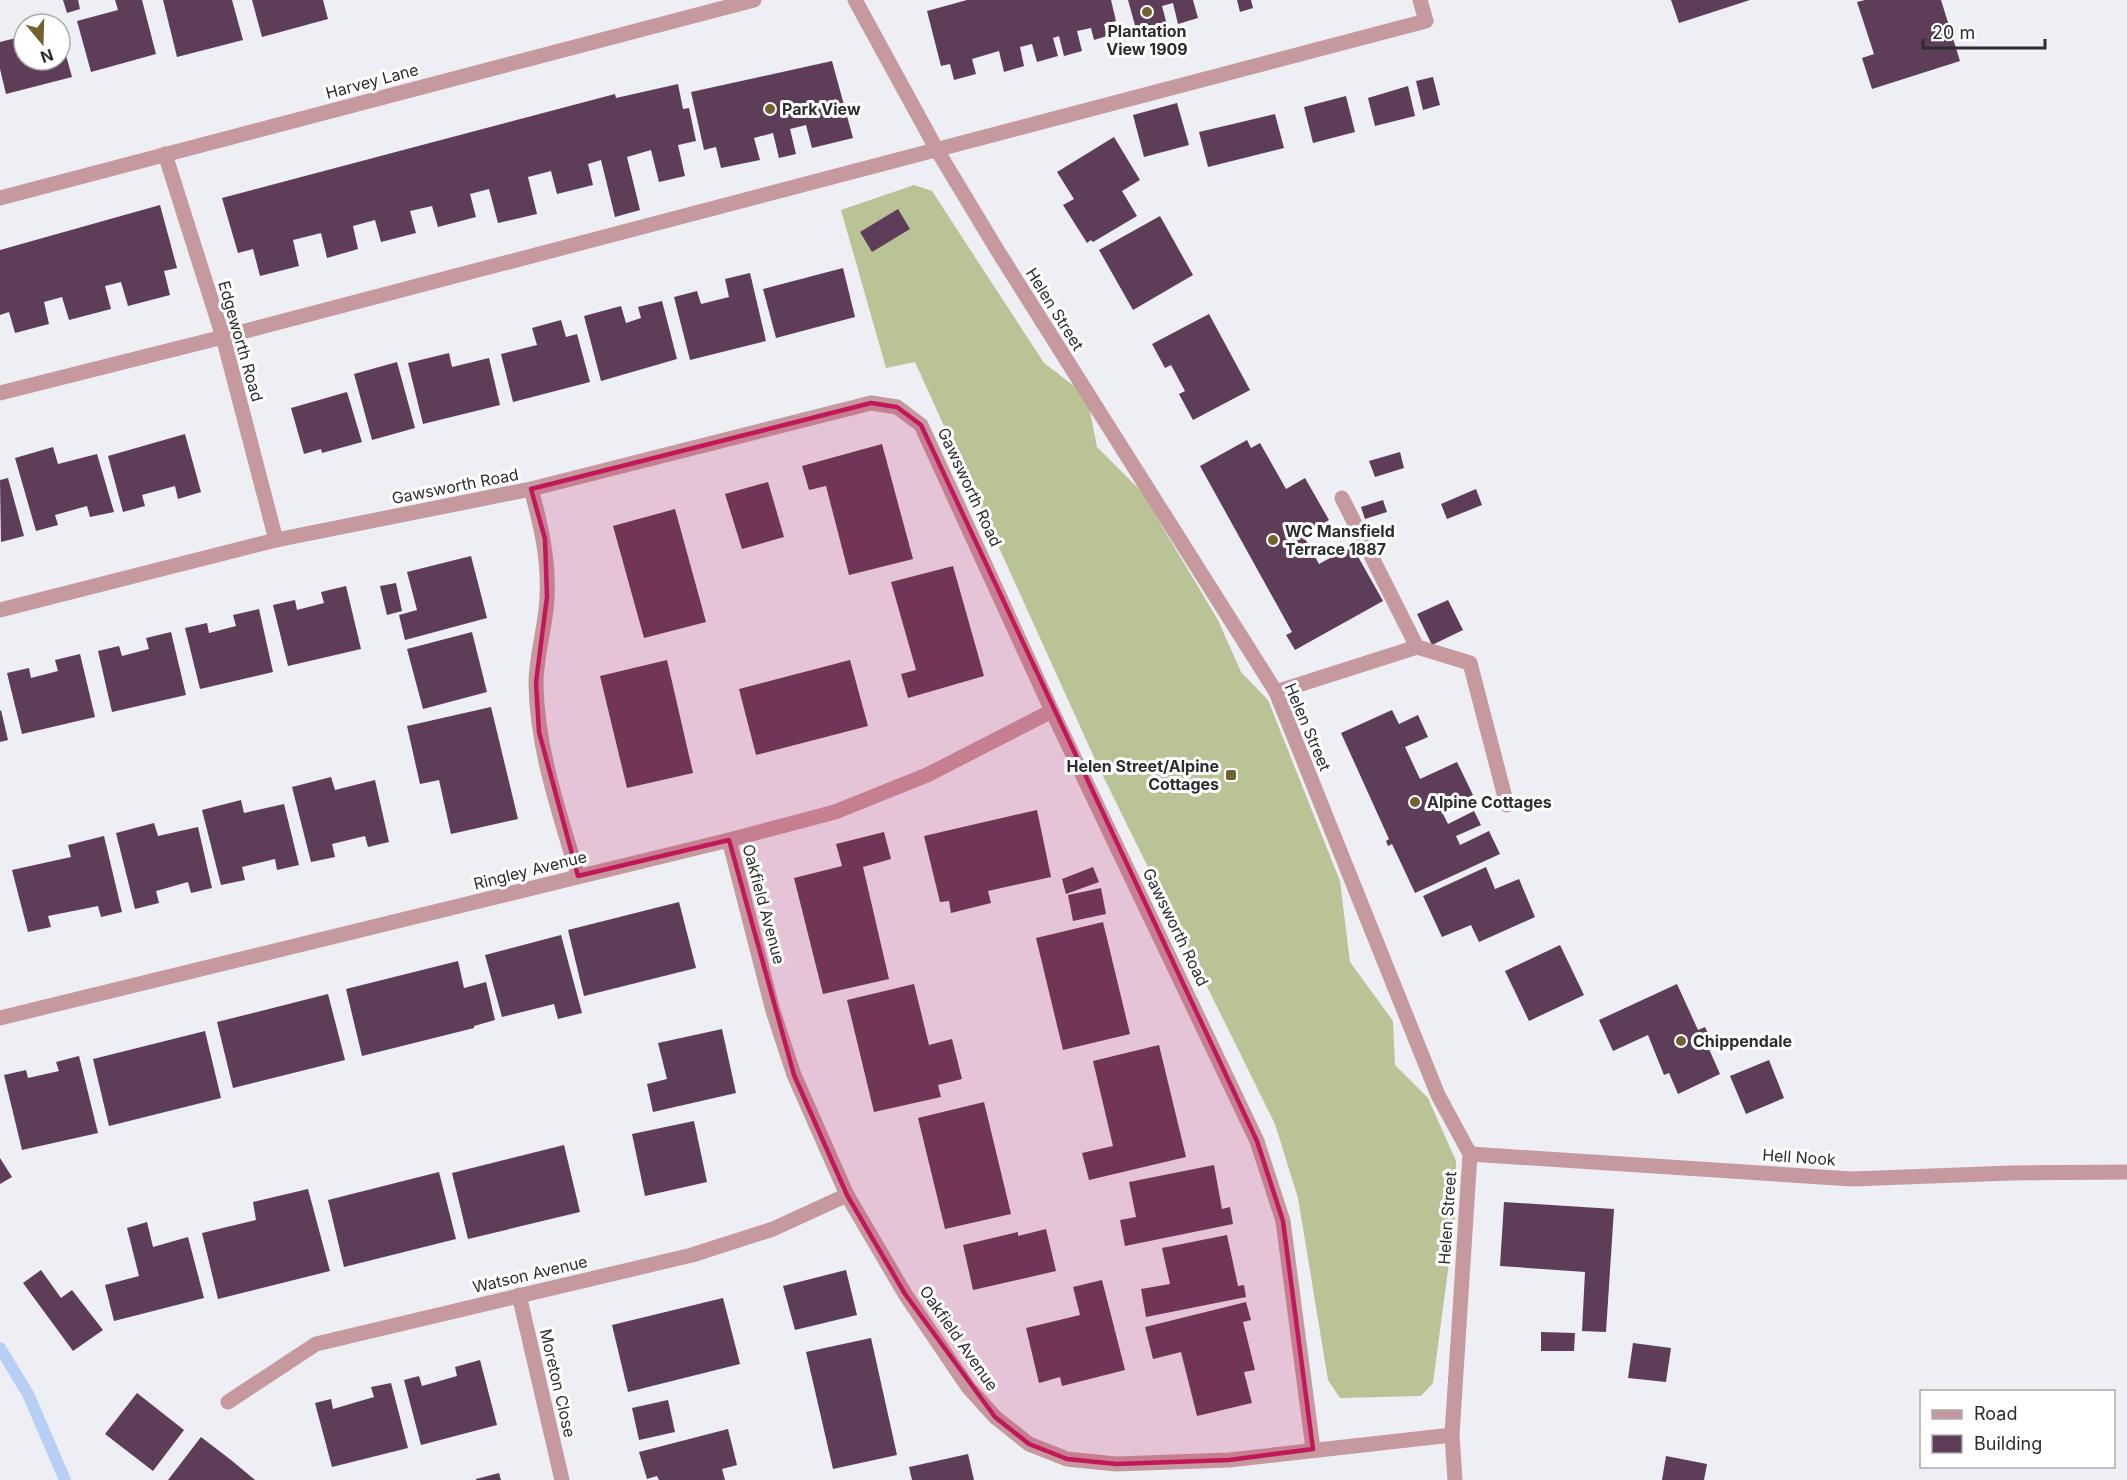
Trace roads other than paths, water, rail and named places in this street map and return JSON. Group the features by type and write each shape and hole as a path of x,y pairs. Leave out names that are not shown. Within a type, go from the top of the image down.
{"street":[{"name":"Harvey Lane","path":"0,198 754,0"},
{"name":"Helen Street","path":"855,0 937,150 999,253 1276,692 1438,1095 1470,1154 1452,1435 1455,1480"},
{"path":"0,393 223,337 1426,21 1420,0"},
{"name":"Edgeworth Road","path":"165,154 223,337 276,540"},
{"name":"Gawsworth Road","path":"0,610 276,540 531,489 871,403 897,407 921,425 1052,711 1257,1141 1283,1221 1313,1449"},
{"path":"531,489 545,539 547,597 536,682 539,732 578,876"},
{"path":"1342,498 1417,647"},
{"path":"1276,692 1417,647 1470,663 1507,805"},
{"name":"Ringley Avenue","path":"0,1018 835,812 927,775 1052,711"},
{"name":"Oakfield Avenue","path":"729,840 773,1011 787,1054 847,1195 905,1294 968,1387 995,1418 1029,1444 1067,1459 1116,1464 1228,1460 1452,1435"},
{"name":"Hell Nook","path":"1470,1154 1852,1179 2011,1173 2127,1172"},
{"name":"Watson Avenue","path":"228,1402 316,1344 692,1255 773,1229 847,1195"},
{"name":"Moreton Close","path":"519,1295 562,1480"}],"waterway":[{"path":"0,1348 28,1394 65,1480"}],"place":[{"name":"Plantation View 1909","path":"1147,12"},
{"name":"Park View","path":"770,109"},
{"name":"WC Mansfield Terrace 1887","path":"1273,540"},
{"name":"Helen Street/Alpine Cottages","path":"1231,775"},
{"name":"Alpine Cottages","path":"1415,802"},
{"name":"Chippendale","path":"1681,1041"}]}
